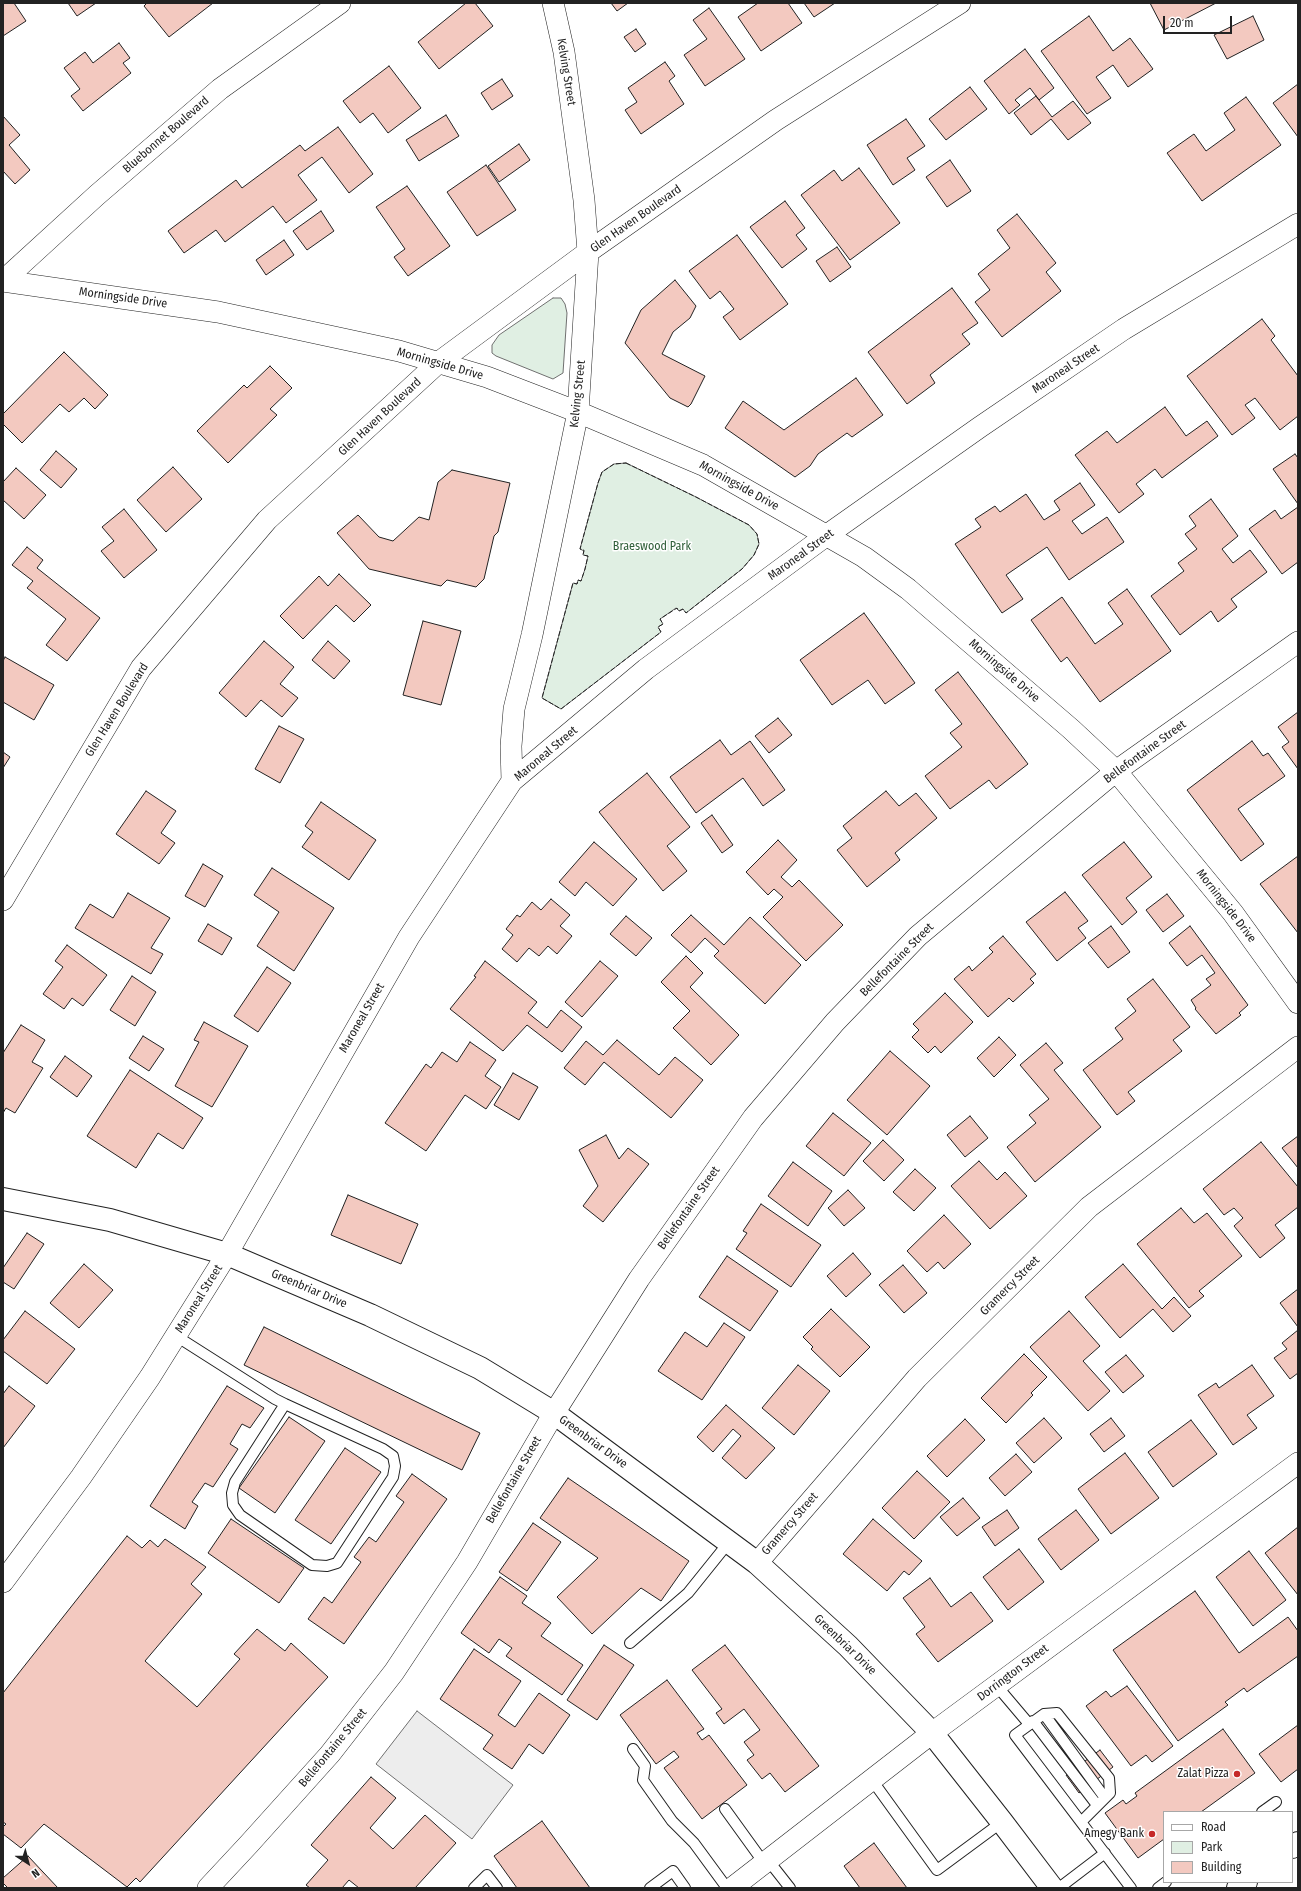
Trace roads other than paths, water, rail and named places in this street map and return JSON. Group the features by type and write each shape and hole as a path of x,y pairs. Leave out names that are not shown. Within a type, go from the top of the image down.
{"main road":[{"name":"Greenbriar Drive","path":"3,1198 110,1220 227,1254 370,1315 480,1368 554,1413 757,1563 848,1646 932,1733 1052,1888"}],"street":[{"name":"Bluebonnet Boulevard","path":"3,281 97,195 220,89 340,3"},
{"name":"Kelving Street","path":"512,781 514,709 532,635 578,412 588,252 584,200 564,52 553,3"},
{"name":"Glen Haven Boulevard","path":"3,900 141,668 267,520 439,362 588,252 776,120 960,3"},
{"name":"Maroneal Street","path":"3,1582 81,1477 150,1377 227,1254 409,936 512,781 646,669 827,535 980,427 1124,329 1298,224"},
{"name":"Morningside Drive","path":"3,281 218,312 399,351 487,377 578,412 703,465 864,557 908,589 1071,729 1116,771 1233,913 1298,1003"},
{"name":"Bellefontaine Street","path":"208,1888 250,1844 330,1754 394,1672 466,1562 554,1413 639,1279 753,1118 835,1022 918,936 1116,771 1298,642"},
{"name":"Gramercy Street","path":"757,1563 917,1378 1090,1207 1298,1047"},
{"name":"Dorrington Street","path":"732,1888 932,1733 1298,1462"}],"lane":[{"path":"176,1336 275,1399 383,1449 393,1456 395,1466 393,1477 337,1563 327,1566 312,1565 240,1515 233,1505 232,1493 235,1482 285,1404"},
{"path":"630,1643 688,1593 729,1542"},
{"path":"996,1685 1031,1723 1097,1806"},
{"path":"1081,1822 1110,1793 1109,1778 1057,1712 1044,1714 1015,1734 1081,1822 1105,1853 1131,1888"},
{"path":"1044,1714 1105,1798"},
{"path":"633,1749 645,1766 643,1780 672,1821 694,1843 727,1888"},
{"path":"872,1780 937,1870 1002,1822"},
{"path":"1263,1811 1276,1802"},
{"path":"725,1809 766,1862 790,1888"},
{"path":"1059,1888 1105,1853"},
{"path":"650,1888 673,1871 685,1888"},
{"path":"474,1888 487,1875 497,1888"}],"place":[{"name":"Zalat Pizza","path":"1237,1774"},
{"name":"Amegy Bank","path":"1152,1834"}],"park label":[{"name":"Braeswood Park","path":"652,547"}]}
